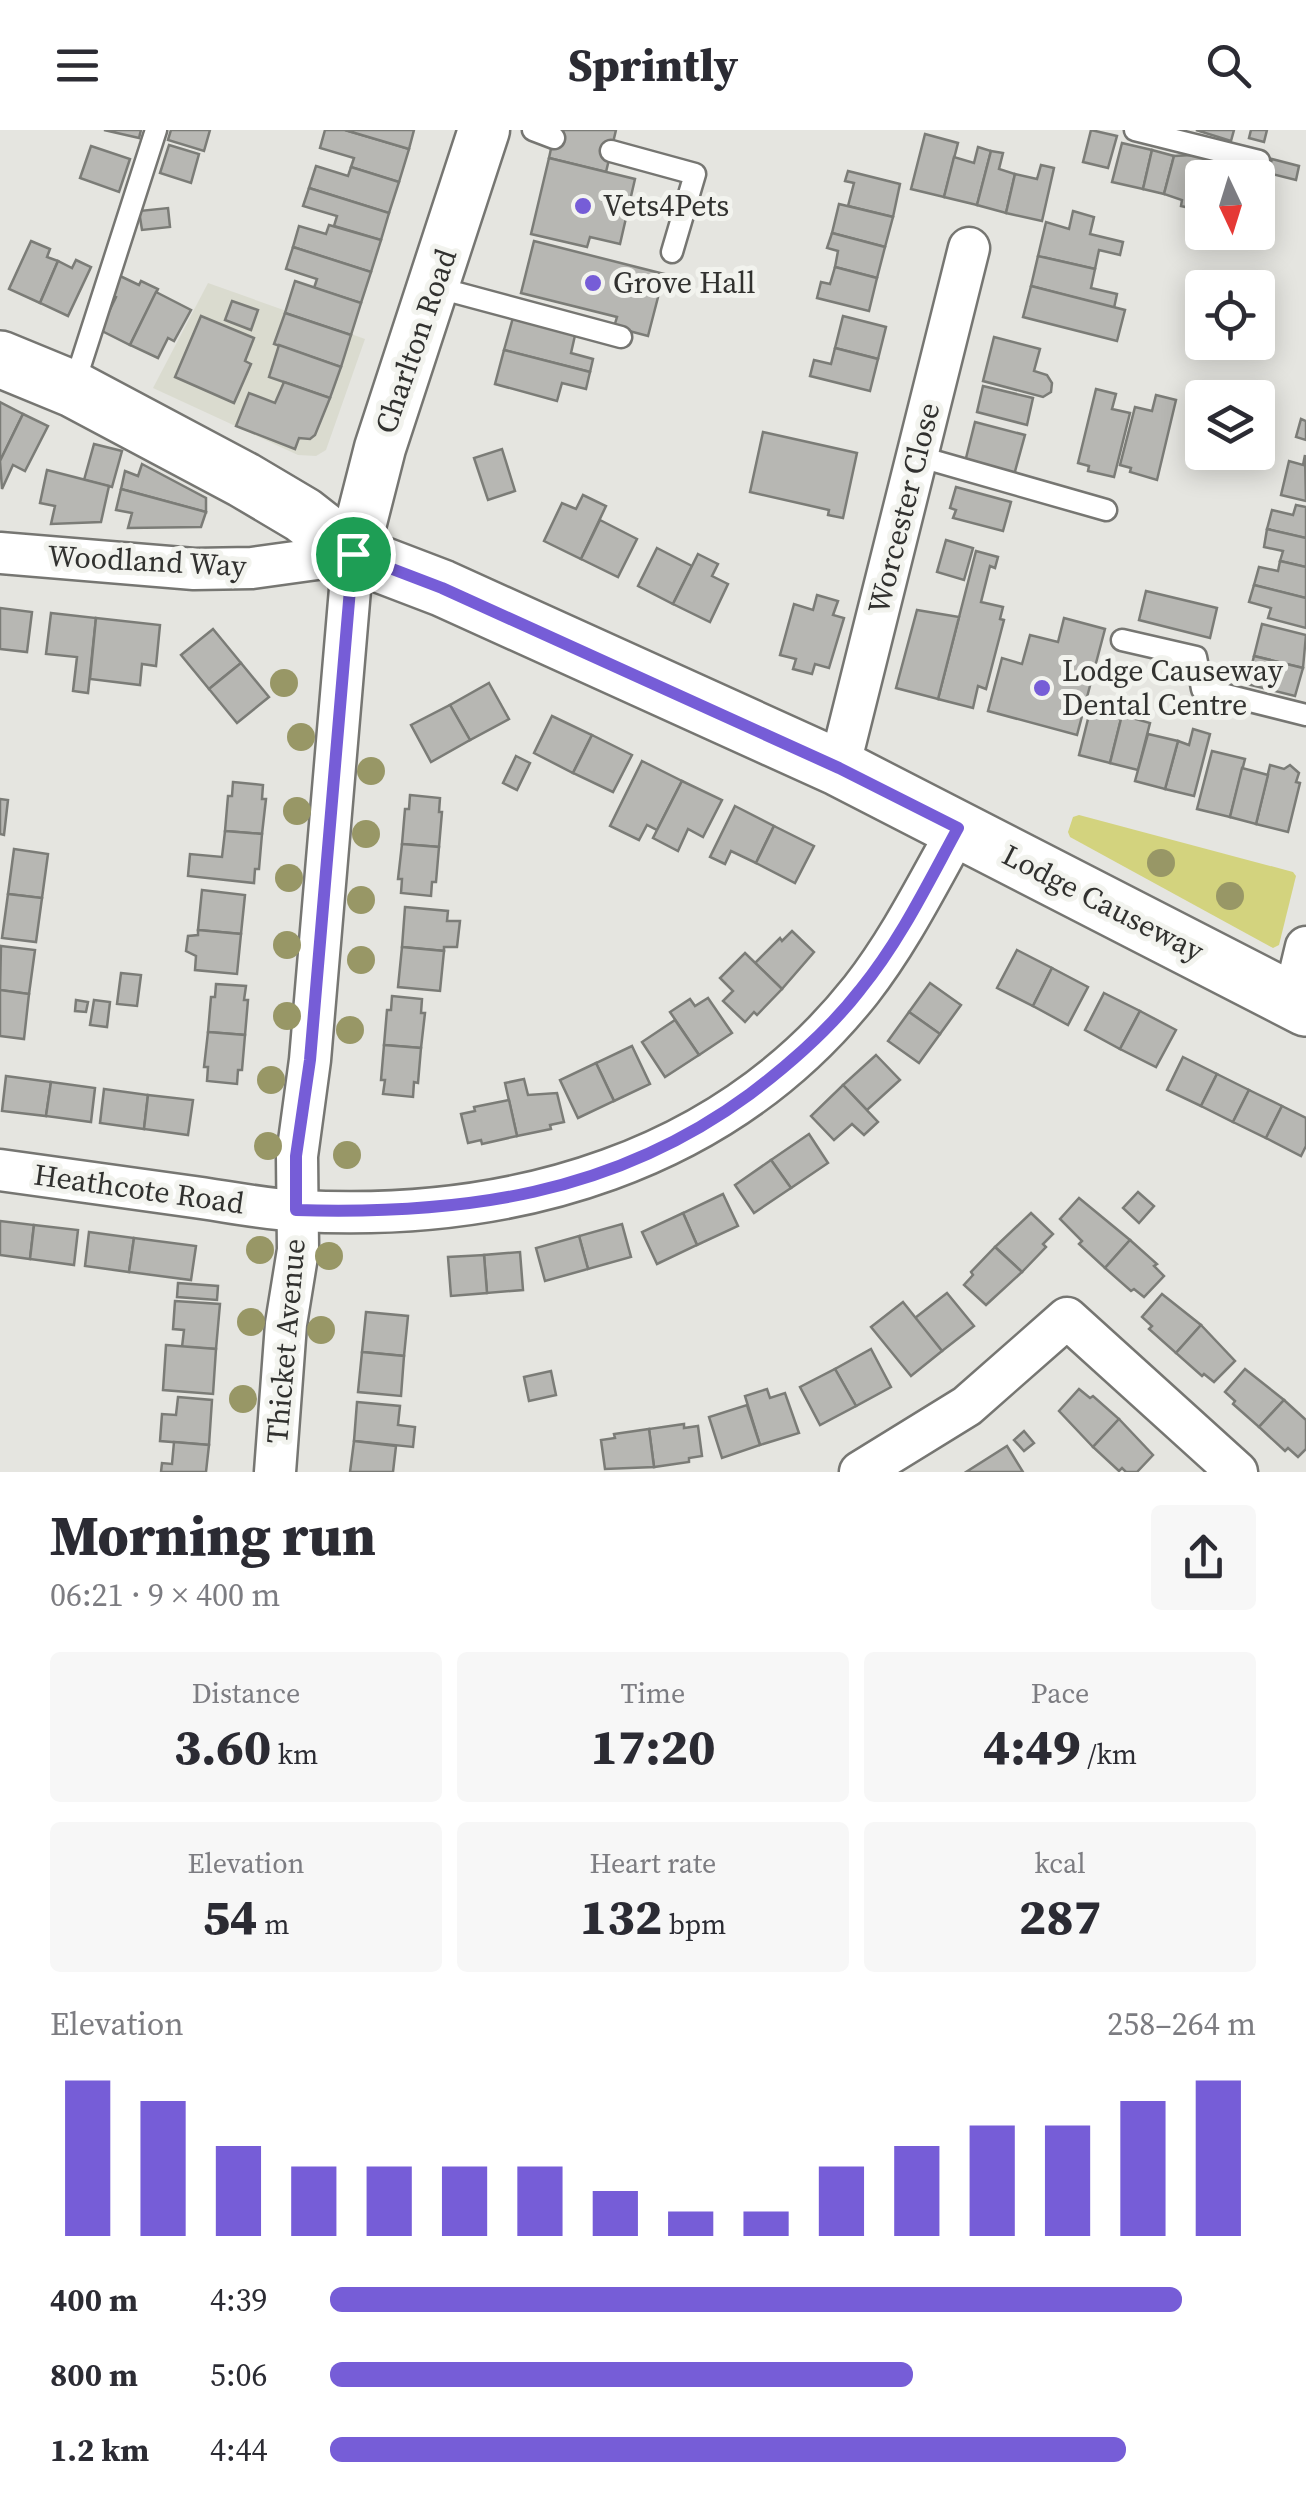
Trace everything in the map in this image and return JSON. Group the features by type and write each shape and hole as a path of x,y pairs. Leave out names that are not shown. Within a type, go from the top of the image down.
{"main road":[{"name":"Lodge Causeway","path":"0,359 73,389 303,515 353,554 442,588 839,768 1300,1005"}],"street":[{"name":"Charlton Road","path":"353,554 369,482 484,130"},
{"name":"Worcester Close","path":"839,768 969,248"},
{"name":"Woodland Way","path":"0,553 194,569 252,568 353,554"},
{"name":"Thicket Avenue","path":"275,1472 286,1324 298,1250 296,1156 310,1060 353,554"},
{"name":"Heathcote Road","path":"0,1170 296,1210 412,1211 545,1191 626,1164 702,1126 768,1080 832,1024 884,957 958,828"},
{"path":"1300,1005 1306,947"},
{"path":"860,1472 967,1406 1067,1318 1236,1472"}],"lane":[{"path":"73,389 156,130"},
{"path":"1135,130 1255,160"},
{"path":"611,152 695,174 672,252"},
{"path":"432,286 621,336"},
{"path":"917,456 1106,510"},
{"path":"1122,640 1196,657 1202,689 1306,714"}],"shaded area":[{"path":"208,283 365,339 326,450 316,456 298,455 153,388"},
{"path":"1079,815 1293,872 1296,876 1279,945 1273,948 1070,837 1073,817"}],"building":[{"path":"104,130 141,130 139,138"},
{"path":"171,130 210,130 204,151 168,140"},
{"path":"325,130 345,130 409,149 399,182 351,167 354,158 320,148"},
{"path":"345,130 414,130 409,149"},
{"path":"555,130 616,130 606,172 549,158"},
{"path":"1091,130 1117,136 1108,168 1083,162"},
{"path":"1196,130 1234,130 1231,141"},
{"path":"1251,130 1267,130 1264,142 1249,138"},
{"path":"925,134 958,143 944,197 911,189"},
{"path":"1122,143 1152,150 1143,189 1112,182"},
{"path":"169,145 199,154 191,183 160,173"},
{"path":"91,146 130,159 119,192 80,178"},
{"path":"978,147 991,151 977,205 944,197 954,157 974,163"},
{"path":"1152,150 1174,156 1164,194 1143,189"},
{"path":"991,151 1003,153 999,169 1015,174 1006,213 977,205"},
{"path":"1174,156 1210,159 1185,160 1185,207 1181,206 1182,200 1164,194"},
{"name":"Vets4Pets","path":"549,158 635,179 620,244 590,237 587,247 531,234"},
{"path":"1272,159 1299,166 1296,180 1275,175 1275,160"},
{"path":"1041,165 1054,168 1042,221 1006,213 1015,174 1037,179"},
{"path":"316,166 348,176 351,167 399,182 389,213 309,188"},
{"path":"848,171 900,184 893,217 848,206 854,183 845,181"},
{"path":"309,188 389,213 381,240 334,226 337,216 303,206"},
{"path":"839,204 893,217 885,247 832,233"},
{"path":"168,208 170,227 142,230 139,211"},
{"path":"1073,211 1094,217 1090,234 1123,242 1120,255 1099,250 1095,269 1038,256 1046,222 1069,229"},
{"path":"329,225 381,240 371,272 293,247 299,226 326,234"},
{"path":"832,233 885,247 877,278 835,267 838,251 827,248"},
{"path":"31,241 50,249 47,257 58,261 40,303 9,289"},
{"name":"Grove Hall","path":"534,241 664,274 648,336 614,327 617,317 521,293"},
{"path":"293,247 371,272 361,303 314,288 317,279 286,269"},
{"path":"1038,256 1095,269 1091,288 1117,294 1114,308 1031,286"},
{"path":"76,260 91,267 68,316 40,303 58,261 72,268"},
{"path":"835,267 877,278 869,311 817,298 821,282 830,284"},
{"path":"118,275 158,289 130,345 100,330 116,297 110,294"},
{"path":"295,281 361,303 351,335 285,313"},
{"path":"1031,286 1125,310 1117,341 1023,317"},
{"path":"156,292 191,310 174,341 168,338 158,358 130,345"},
{"path":"232,301 258,310 251,330 225,320"},
{"path":"285,313 351,335 341,367 274,344"},
{"path":"514,314 576,331 571,353 593,359 590,372 504,350"},
{"path":"201,316 254,338 245,361 251,364 234,403 175,377"},
{"path":"843,316 886,327 878,359 835,348"},
{"path":"994,337 1040,349 1034,371 1047,375 1052,383 1051,392 1043,397 983,381"},
{"path":"279,345 341,367 330,398 269,377"},
{"path":"835,348 878,359 870,391 810,376 814,360 831,364"},
{"path":"504,350 590,372 586,389 562,383 557,401 495,384"},
{"path":"284,382 330,398 315,435 310,439 299,438 295,449 236,426 249,393 275,403"},
{"path":"983,386 1033,398 1027,425 977,412"},
{"path":"1096,389 1116,394 1112,409 1130,413 1114,477 1088,471 1089,466 1078,463"},
{"path":"1156,395 1176,400 1157,480 1120,465 1135,407 1152,411"},
{"path":"0,402 23,414 0,461"},
{"path":"23,414 48,426 25,471 13,465 2,489 0,461"},
{"path":"1301,419 1306,421 1306,440 1296,437"},
{"path":"975,422 1025,435 1014,475 965,462"},
{"path":"763,432 857,453 843,518 828,515 829,510 750,492"},
{"path":"94,444 122,451 112,487 84,480"},
{"path":"502,449 515,491 488,500 474,458"},
{"path":"1305,455 1306,501 1281,495 1289,461 1303,465"},
{"path":"142,464 206,498 206,512 121,489 125,471 138,476"},
{"path":"47,470 109,486 101,522 51,524 55,506 40,503"},
{"path":"956,487 1011,502 1003,531 953,518 956,510 950,508"},
{"path":"121,489 206,512 201,527 128,528 132,513 116,510"},
{"path":"583,495 606,506 581,559 544,541 562,503 576,509"},
{"path":"1296,505 1306,507 1306,538 1267,529 1272,510 1293,515"},
{"path":"600,520 637,539 618,577 581,559"},
{"path":"1267,529 1306,538 1306,567 1280,561 1283,551 1264,547"},
{"path":"946,540 973,548 964,580 937,572"},
{"path":"657,548 692,566 673,604 638,586"},
{"path":"976,551 998,557 995,568 990,566 981,602 1003,607 1000,619 1004,620 986,689 978,686 973,708 938,699"},
{"path":"698,554 718,564 712,576 728,584 710,622 673,604"},
{"path":"1280,561 1306,567 1306,598 1254,585 1259,567 1278,571"},
{"path":"1254,585 1306,598 1306,628 1268,618 1271,608 1249,602"},
{"path":"1146,591 1217,608 1210,638 1139,620"},
{"path":"817,595 838,601 833,615 844,618 829,668 815,664 812,674 793,669 796,659 780,655 794,604 813,610"},
{"path":"0,608 32,612 27,652 0,649"},
{"path":"917,610 959,617 938,699 896,688"},
{"path":"51,613 96,618 88,693 73,691 77,657 46,654"},
{"path":"96,618 160,625 156,666 142,664 140,685 90,679"},
{"name":"Lodge Causeway Dental Centre","path":"1064,618 1105,629 1077,735 988,711 1002,658 1022,664 1030,635 1058,642"},
{"path":"1262,624 1306,635 1303,668 1254,656"},
{"path":"213,629 241,663 209,689 181,655"},
{"path":"1254,656 1303,668 1295,696 1247,684"},
{"path":"241,663 269,697 237,723 209,689"},
{"path":"489,683 509,719 470,740 450,705"},
{"path":"450,705 470,740 431,762 411,725"},
{"path":"1091,707 1122,715 1110,763 1079,755"},
{"path":"1122,715 1150,723 1138,770 1110,763"},
{"path":"552,716 592,735 573,773 534,753"},
{"path":"1193,729 1210,734 1194,796 1165,789 1178,741 1189,745"},
{"path":"1148,734 1178,741 1165,789 1135,781"},
{"path":"592,735 632,755 613,792 573,773"},
{"path":"1212,751 1245,759 1230,817 1197,809"},
{"path":"516,756 530,763 517,790 503,783"},
{"path":"642,761 682,781 657,830 647,825 639,840 610,826"},
{"path":"1270,765 1284,769 1290,765 1299,773 1288,832 1256,824"},
{"path":"1242,768 1268,775 1256,824 1230,817"},
{"path":"682,781 722,800 703,837 688,829 678,851 653,838"},
{"path":"233,782 263,785 262,799 266,799 262,834 225,831"},
{"path":"410,795 440,798 439,847 402,844"},
{"path":"0,799 8,800 4,835 0,834"},
{"path":"735,806 774,826 756,863 731,851 725,864 710,857"},
{"path":"774,826 814,846 795,883 756,863"},
{"path":"225,831 262,834 254,883 188,876 190,854 222,857"},
{"path":"402,844 439,847 431,896 401,893 402,879 398,879"},
{"path":"14,849 48,854 42,898 8,894"},
{"path":"202,890 245,895 241,934 198,930"},
{"path":"8,894 42,898 36,942 2,938"},
{"path":"405,907 448,911 447,921 460,921 457,947 444,947 444,951 402,947"},
{"path":"198,930 241,934 237,974 195,970 196,956 186,951 188,936 198,935"},
{"path":"792,931 814,952 782,989 755,963"},
{"path":"1,946 35,950 29,994 0,990"},
{"path":"402,947 444,951 440,991 398,987"},
{"path":"1017,950 1052,968 1033,1006 997,988"},
{"path":"745,953 782,989 745,1022 723,1001 733,991 720,978"},
{"path":"1052,968 1088,987 1068,1025 1033,1006"},
{"path":"121,973 141,975 137,1006 117,1004"},
{"path":"930,983 961,1005 940,1034 909,1012"},
{"path":"216,984 246,986 245,1035 208,1032"},
{"path":"0,990 29,994 24,1039 0,1036"},
{"path":"1104,993 1140,1011 1120,1049 1085,1030"},
{"path":"392,996 422,999 421,1013 425,1013 421,1048 384,1045"},
{"path":"708,998 732,1033 699,1055 670,1012 690,999 695,1006"},
{"path":"76,1000 88,1002 86,1012 75,1011"},
{"path":"94,1000 110,1002 107,1027 90,1025"},
{"path":"1140,1011 1176,1030 1156,1067 1120,1049"},
{"path":"909,1012 940,1034 919,1063 888,1041"},
{"path":"675,1020 699,1055 665,1077 642,1042"},
{"path":"208,1032 245,1035 237,1084 207,1081 208,1067 204,1067"},
{"path":"384,1045 421,1048 413,1097 383,1094"},
{"path":"632,1046 650,1084 614,1101 596,1063"},
{"path":"876,1055 900,1080 867,1110 843,1085"},
{"path":"1183,1057 1217,1074 1201,1106 1167,1090"},
{"path":"596,1063 614,1101 578,1118 560,1080"},
{"path":"1217,1074 1249,1090 1233,1122 1201,1106"},
{"path":"6,1076 51,1082 46,1116 2,1111"},
{"path":"524,1079 528,1095 557,1093 564,1122 517,1136 505,1083"},
{"path":"51,1082 95,1088 91,1122 46,1116"},
{"path":"843,1085 878,1122 864,1135 852,1124 834,1140 811,1116"},
{"path":"104,1089 148,1095 144,1129 100,1123"},
{"path":"1249,1090 1282,1106 1266,1138 1233,1122"},
{"path":"148,1095 193,1100 188,1135 144,1129"},
{"path":"509,1100 517,1136 468,1143 461,1114 475,1111 474,1107"},
{"path":"1282,1106 1306,1118 1306,1146 1301,1156 1266,1138"},
{"path":"809,1134 828,1163 791,1188 771,1160"},
{"path":"771,1160 791,1188 754,1213 735,1185"},
{"path":"1138,1192 1154,1206 1139,1223 1123,1208"},
{"path":"723,1194 738,1226 697,1245 683,1213"},
{"path":"1079,1198 1130,1240 1105,1268 1060,1219"},
{"path":"683,1213 697,1245 657,1264 642,1232"},
{"path":"1031,1213 1053,1234 1022,1272 995,1247"},
{"path":"0,1221 34,1225 30,1259 0,1255"},
{"path":"622,1224 631,1257 588,1269 579,1236"},
{"path":"34,1225 78,1230 74,1265 30,1259"},
{"path":"89,1232 134,1238 129,1272 85,1266"},
{"path":"579,1236 588,1269 545,1281 536,1248"},
{"path":"134,1238 196,1246 191,1280 129,1272"},
{"path":"1130,1240 1157,1264 1154,1266 1164,1276 1144,1297 1105,1268"},
{"path":"995,1247 1022,1272 986,1305 964,1285"},
{"path":"520,1252 523,1290 487,1293 484,1255"},
{"path":"484,1255 487,1293 451,1296 448,1257"},
{"path":"178,1283 218,1286 217,1300 177,1297"},
{"path":"947,1293 974,1326 942,1351 915,1318"},
{"path":"1162,1294 1201,1325 1176,1353 1149,1329 1152,1326 1142,1317"},
{"path":"175,1301 220,1304 216,1349 182,1347 184,1330 173,1329"},
{"path":"903,1302 942,1351 911,1376 871,1327"},
{"path":"366,1312 408,1316 404,1356 362,1352"},
{"path":"1201,1325 1235,1361 1214,1382 1176,1353"},
{"path":"166,1345 216,1349 213,1394 163,1390"},
{"path":"871,1349 891,1387 856,1406 835,1369"},
{"path":"362,1352 404,1356 401,1396 358,1392"},
{"path":"835,1369 856,1406 820,1425 800,1387"},
{"path":"1245,1369 1284,1400 1259,1427 1225,1392"},
{"path":"551,1371 556,1395 529,1401 524,1377"},
{"path":"767,1389 770,1398 785,1393 799,1433 760,1445 745,1396"},
{"path":"1079,1389 1119,1419 1093,1447 1059,1411"},
{"path":"178,1397 212,1400 209,1445 160,1441 162,1414 176,1415"},
{"path":"1284,1400 1306,1420 1306,1449 1298,1457 1288,1448 1285,1451 1259,1427"},
{"path":"357,1402 400,1406 398,1425 415,1427 413,1447 354,1441"},
{"path":"747,1405 760,1445 722,1458 709,1417"},
{"path":"1119,1419 1153,1455 1137,1472 1122,1468 1119,1471 1093,1447"},
{"path":"684,1424 684,1428 698,1426 702,1456 654,1467 649,1429"},
{"path":"649,1429 654,1467 605,1469 601,1440"},
{"path":"1024,1431 1034,1443 1024,1451 1014,1440"},
{"path":"354,1441 396,1446 393,1472 350,1472"},
{"path":"174,1442 209,1445 206,1472 161,1472 162,1463 172,1464"},
{"path":"1007,1446 1023,1472 966,1472"}],"place":[{"name":"Vets4Pets","path":"583,206"},
{"name":"Grove Hall","path":"593,283"},
{"name":"Lodge Causeway Dental Centre","path":"1042,688"}],"route":[{"path":"353,554 442,588 839,768 958,828 906,923 832,1024 734,1106 665,1147 584,1180 503,1200 412,1211 296,1210 296,1156 310,1060 353,554"}]}
